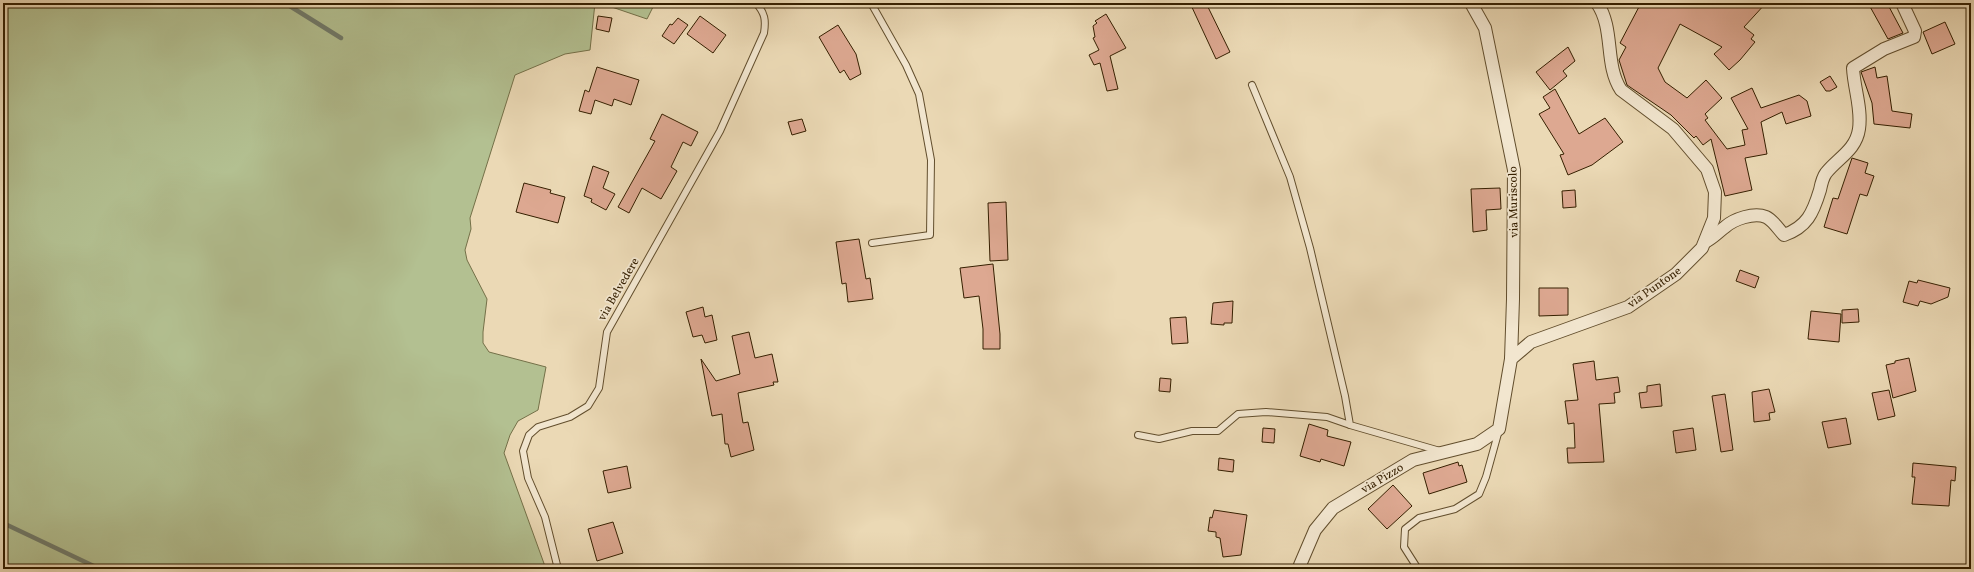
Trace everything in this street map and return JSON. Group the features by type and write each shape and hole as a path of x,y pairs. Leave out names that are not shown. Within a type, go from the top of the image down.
{"street":[{"name":"via Muriscolo","path":"1472,3 1485,28 1514,170 1511,360"},
{"name":"via Puntone","path":"1511,360 1531,342 1628,307 1676,274 1702,248 1714,218 1715,192 1707,169 1673,129 1621,90 1616,82 1610,62 1605,16 1598,3"},
{"path":"1705,242 1715,237 1725,226 1736,220 1755,215 1767,218 1784,235 1797,231 1807,220 1816,202 1826,173 1853,145 1859,130 1860,113 1853,68 1884,49 1914,37 1915,30 1902,3"},
{"path":"1499,430 1511,360"},
{"name":"via Pizzo","path":"1301,569 1300,566 1302,558 1315,530 1333,508 1413,460 1477,444 1499,430"}],"lane":[{"name":"via Belvedere","path":"558,569 545,517 528,478 522,451 529,435 538,427 570,417 588,406 599,388 607,332 720,131 764,33 766,21 763,11 756,3"},
{"path":"871,3 906,65 919,94 931,160 930,235 872,244"},
{"path":"1252,85 1290,177 1315,270 1345,396 1350,425"},
{"path":"1138,435 1159,439 1192,431 1218,431 1238,414 1259,413 1327,417 1445,452"},
{"path":"1418,569 1404,547 1405,529 1419,518 1455,509 1479,494 1486,477 1499,430"}],"green space":[{"path":"3,3 595,3 590,50 565,54 515,75 470,218 471,229 465,250 467,260 487,299 483,343 489,352 546,367 538,410 518,421 510,435 504,453 546,569 3,569"},
{"path":"600,3 655,3 647,19"}],"building":[{"path":"1190,3 1206,3 1230,52 1216,59"},
{"path":"1641,3 1766,3 1744,27 1754,35 1751,39 1755,42 1740,60 1729,70 1714,54 1722,47 1680,24 1658,68 1665,82 1687,98 1706,80 1722,98 1705,114 1708,118 1705,120 1727,149 1745,145 1742,130 1748,129 1731,98 1752,88 1761,108 1799,95 1807,101 1811,116 1786,124 1782,112 1761,122 1767,154 1745,158 1752,190 1725,196 1711,139 1703,145 1696,136 1694,138 1671,115 1627,85 1619,60 1626,47 1620,43"},
{"path":"1868,3 1887,3 1903,33 1888,39"},
{"path":"1106,14 1126,48 1110,56 1118,89 1107,91 1100,63 1094,65 1089,55 1099,50 1093,38 1095,37 1093,26 1097,23 1095,21"},
{"path":"598,16 612,18 609,32 596,29"},
{"path":"700,16 726,35 713,53 687,34"},
{"path":"678,18 688,25 674,44 662,36 670,24 672,25"},
{"path":"1945,22 1955,44 1932,54 1923,32"},
{"path":"838,25 856,54 861,74 850,80 844,70 840,73 819,37"},
{"path":"1568,47 1575,61 1563,71 1567,76 1550,90 1536,72"},
{"path":"597,67 639,80 631,105 614,99 612,106 595,100 591,114 579,111 585,90 589,92"},
{"path":"1875,67 1877,78 1887,76 1892,111 1912,114 1910,128 1874,124 1872,103 1861,72"},
{"path":"1830,76 1837,87 1830,91 1826,91 1820,82"},
{"path":"1555,89 1579,134 1605,118 1623,142 1592,165 1568,175 1560,155 1564,154 1539,114 1550,108 1543,97"},
{"path":"662,114 698,132 691,146 683,142 671,167 677,171 661,199 642,188 629,213 618,207 655,141 650,139"},
{"path":"802,119 806,131 792,135 788,122"},
{"path":"1852,158 1868,163 1865,173 1874,176 1867,196 1860,194 1847,234 1824,227 1833,198 1838,199"},
{"path":"593,166 609,172 603,188 615,194 606,210 591,202 592,199 584,196"},
{"path":"524,183 551,190 550,193 565,197 558,223 516,212"},
{"path":"1500,188 1501,209 1486,210 1487,230 1473,232 1471,189"},
{"path":"1575,190 1576,207 1563,208 1562,191"},
{"path":"1006,202 1008,260 990,261 988,203"},
{"path":"859,239 866,279 870,278 873,299 848,302 846,283 842,284 836,242"},
{"path":"993,264 1000,334 1000,349 983,349 983,329 979,296 964,298 960,268"},
{"path":"1740,270 1759,277 1755,288 1736,281"},
{"path":"1918,280 1950,288 1948,297 1931,304 1920,301 1918,306 1903,302 1909,281 1917,283"},
{"path":"1539,288 1568,288 1568,315 1539,316"},
{"path":"1233,301 1232,323 1224,323 1224,325 1211,324 1213,303"},
{"path":"703,307 705,317 712,315 717,340 705,343 702,335 693,337 686,312"},
{"path":"1858,309 1859,322 1842,323 1842,310"},
{"path":"1811,311 1841,314 1839,342 1808,339"},
{"path":"1186,317 1188,343 1172,344 1170,318"},
{"path":"749,332 755,358 772,354 778,382 773,382 774,385 738,393 743,423 748,422 754,450 731,457 728,444 725,444 722,414 712,416 701,359 716,381 740,374 732,336"},
{"path":"1909,358 1916,391 1893,398 1886,365 1895,363 1895,361"},
{"path":"1594,361 1596,380 1618,377 1620,392 1614,393 1615,403 1599,404 1604,462 1568,463 1567,448 1575,448 1574,423 1568,424 1565,401 1578,400 1573,364"},
{"path":"1160,378 1171,379 1170,392 1159,391"},
{"path":"1660,384 1662,406 1641,408 1639,393 1647,392 1647,386"},
{"path":"1769,389 1775,412 1769,413 1770,420 1754,422 1752,392"},
{"path":"1889,390 1895,416 1878,420 1872,393"},
{"path":"1725,394 1733,450 1721,452 1712,396"},
{"path":"1846,418 1851,444 1828,448 1822,422"},
{"path":"1309,424 1328,430 1327,436 1351,442 1344,466 1321,459 1320,462 1300,456"},
{"path":"1263,428 1275,429 1274,443 1262,442"},
{"path":"1693,428 1696,450 1676,453 1673,431"},
{"path":"1219,458 1234,460 1233,472 1218,470"},
{"path":"1458,462 1459,466 1462,465 1467,482 1429,494 1423,473"},
{"path":"1913,463 1956,467 1955,481 1951,480 1949,506 1912,504 1915,477 1912,477"},
{"path":"627,466 631,488 608,493 603,471"},
{"path":"1393,485 1412,506 1387,529 1368,509"},
{"path":"1214,510 1247,515 1241,555 1223,557 1220,538 1216,537 1216,532 1208,531 1210,517 1212,518"},
{"path":"613,522 623,553 597,561 588,529"}],"waterway":[{"path":"285,3 341,38"},
{"path":"3,523 100,569"}]}
